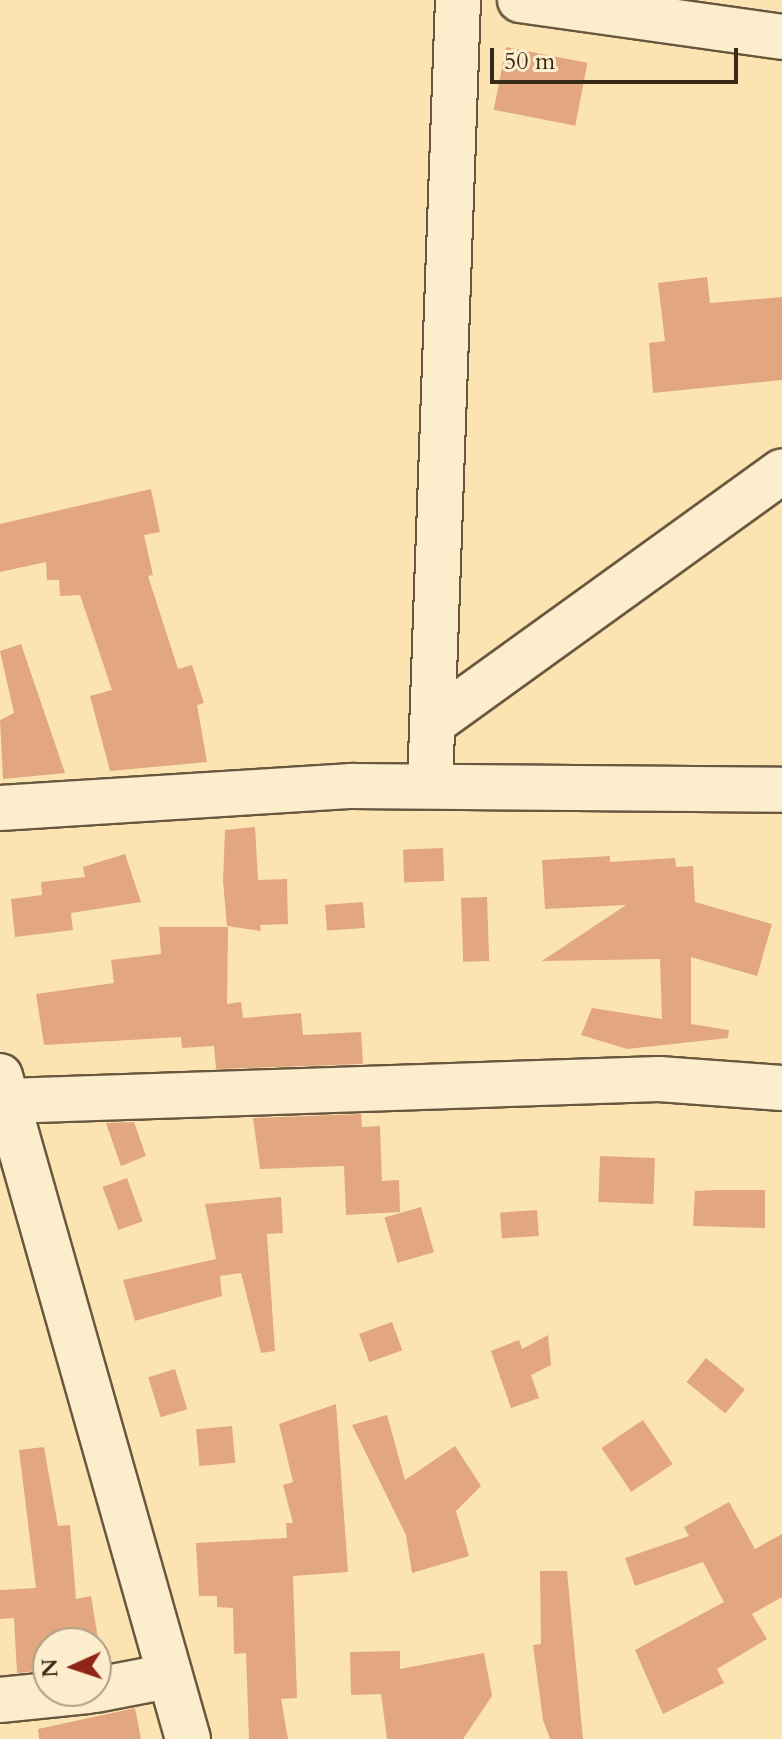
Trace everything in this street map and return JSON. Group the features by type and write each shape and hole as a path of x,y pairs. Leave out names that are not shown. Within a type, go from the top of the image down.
{"street":[{"path":"430,786 458,0"},
{"path":"520,0 782,37"},
{"path":"433,723 782,471"},
{"path":"0,808 430,786 782,790"},
{"path":"188,1739 3,1089 643,1079 782,1088"},
{"path":"112,1687 169,1676"},
{"path":"0,1700 32,1697"}],"building":[{"path":"506,47 587,63 575,126 494,110"},
{"path":"707,277 710,303 782,297 782,380 653,393 649,343 665,341 658,283"},
{"path":"151,489 160,532 144,535 153,575 148,576 178,669 192,665 204,703 197,705 207,762 110,771 90,696 112,690 80,595 60,596 59,580 47,580 46,562 0,572 0,524"},
{"path":"21,644 65,773 3,779 0,720 14,713 0,651"},
{"path":"255,827 258,880 287,879 288,924 260,925 261,931 227,926 223,881 225,830"},
{"path":"443,848 444,881 404,882 403,849"},
{"path":"125,854 141,902 71,913 73,930 15,937 11,899 42,895 41,882 85,877 83,867"},
{"path":"610,856 610,862 675,858 676,867 693,866 695,902 772,924 757,976 691,957 691,1024 729,1030 728,1038 627,1049 581,1035 592,1008 662,1019 660,959 542,961 626,905 545,909 542,860"},
{"path":"487,897 489,961 463,962 461,898"},
{"path":"363,902 365,928 327,931 325,905"},
{"path":"159,927 228,927 227,1004 241,1002 243,1018 301,1013 303,1035 361,1032 363,1064 216,1069 214,1046 182,1048 181,1037 44,1045 36,994 114,983 111,960 161,954"},
{"path":"361,1114 362,1127 380,1126 382,1181 399,1180 400,1212 346,1215 344,1166 260,1169 253,1118"},
{"path":"134,1122 146,1156 121,1166 106,1123"},
{"path":"600,1156 655,1158 653,1204 598,1202"},
{"path":"127,1178 143,1221 118,1230 103,1187"},
{"path":"765,1190 765,1228 693,1226 695,1191"},
{"path":"281,1197 283,1233 267,1234 275,1351 261,1353 241,1273 220,1276 222,1296 135,1321 123,1280 216,1259 205,1204"},
{"path":"421,1207 434,1252 397,1263 384,1217"},
{"path":"537,1210 539,1236 502,1239 500,1213"},
{"path":"392,1322 402,1350 369,1362 359,1334"},
{"path":"548,1335 551,1365 531,1375 539,1398 511,1408 491,1351 519,1340 522,1349"},
{"path":"706,1358 745,1389 725,1414 686,1382"},
{"path":"175,1369 187,1409 161,1417 148,1377"},
{"path":"336,1404 348,1572 293,1576 297,1698 281,1699 288,1739 249,1739 246,1653 234,1654 233,1608 217,1607 217,1596 199,1596 196,1543 287,1538 286,1523 293,1523 283,1485 293,1482 279,1424"},
{"path":"387,1415 405,1480 455,1446 481,1486 456,1511 469,1556 412,1573 406,1535 352,1425"},
{"path":"643,1420 673,1464 631,1492 602,1448"},
{"path":"232,1426 235,1463 199,1466 196,1429"},
{"path":"44,1447 58,1526 70,1525 76,1599 91,1596 96,1627 32,1627 32,1672 17,1673 14,1618 0,1619 0,1590 36,1588 19,1450"},
{"path":"729,1502 755,1549 782,1534 782,1597 752,1614 767,1639 717,1669 724,1683 663,1714 635,1650 724,1602 703,1562 635,1586 625,1558 689,1536 684,1527"},
{"path":"540,1571 567,1571 583,1739 550,1739 543,1720 533,1645 541,1644"},
{"path":"400,1651 400,1669 484,1653 492,1696 463,1739 387,1739 381,1694 351,1695 350,1652"},
{"path":"135,1708 141,1739 39,1739 38,1729"}]}
